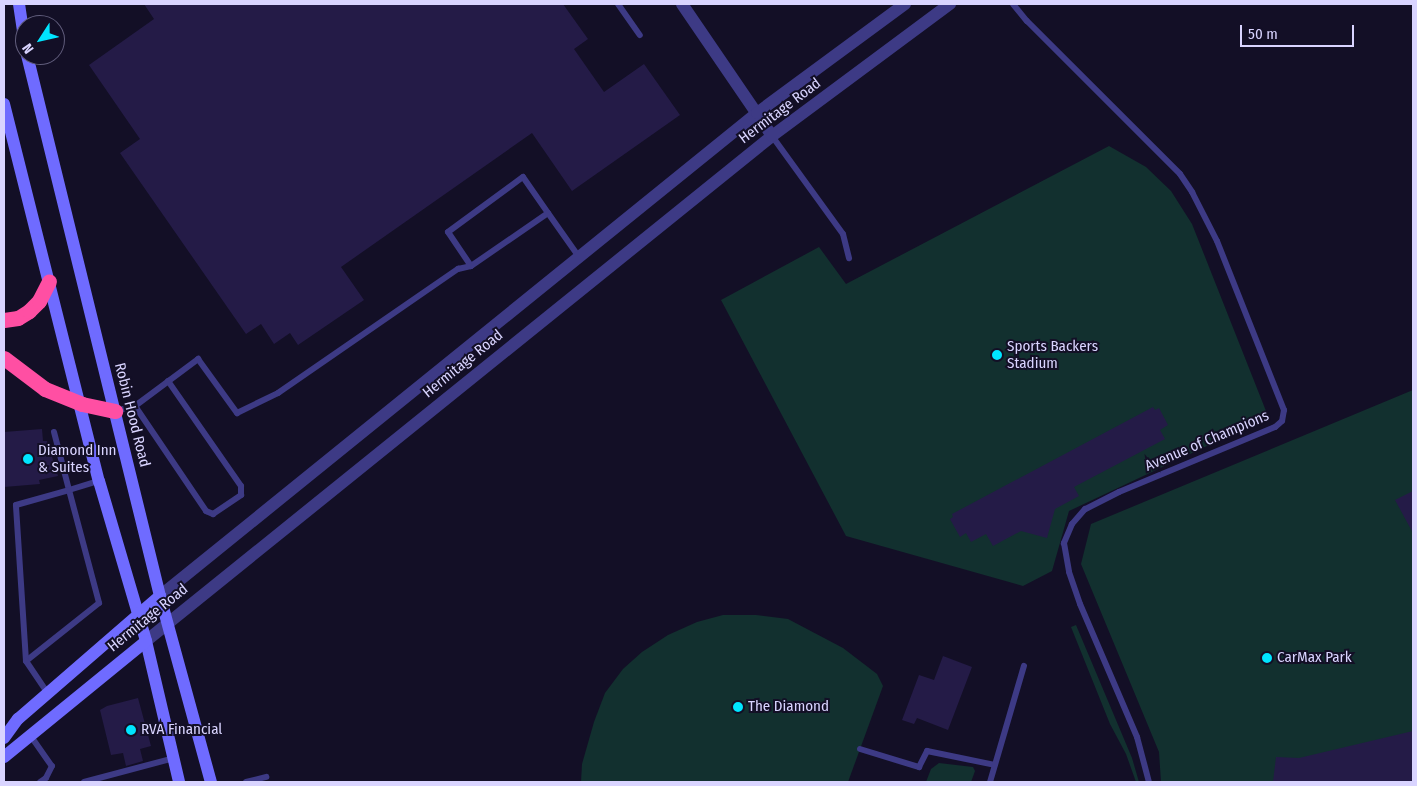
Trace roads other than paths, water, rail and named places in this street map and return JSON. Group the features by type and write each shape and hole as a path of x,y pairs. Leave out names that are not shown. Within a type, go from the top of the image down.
{"highway":[{"path":"4,320 18,318 29,311 38,302 50,281"},
{"path":"4,358 45,389 82,404 115,411"}],"main road":[{"name":"Robin Hood Road","path":"29,65 160,596 211,782"},
{"path":"4,104 82,404 100,481 146,641 179,782"},
{"name":"Hermitage Road","path":"4,738 18,719 160,596"},
{"name":"Hermitage Road","path":"4,757 146,641"}],"street":[{"path":"682,4 772,136"},
{"name":"Hermitage Road","path":"160,596 757,113 905,4"},
{"name":"Hermitage Road","path":"146,641 772,136 950,4"}],"lane":[{"path":"618,4 640,35"},
{"name":"Avenue of Champions","path":"1013,4 1027,21 1180,174 1192,192 1217,241 1284,410 1282,421 1275,427 1118,492 1085,509 1072,524 1064,543 1069,572 1080,604 1137,737 1150,782"},
{"path":"772,136 843,234 849,258"},
{"path":"471,266 448,232 523,177 579,257"},
{"path":"115,411 134,406 198,359 236,413 278,393 458,269 471,266 548,213"},
{"path":"134,406 206,511 214,514 241,495 241,486 168,381"},
{"path":"26,661 99,603 54,432"},
{"path":"48,694 26,661 16,505 100,481"},
{"path":"990,782 1024,666"},
{"path":"30,736 52,766 46,778 40,782"},
{"path":"860,749 920,767 927,751 995,765"},
{"path":"84,782 85,780 120,774 174,758"},
{"path":"246,782 266,778"}],"place":[{"name":"Sports Backers Stadium","path":"997,355"},
{"name":"Diamond Inn & Suites","path":"28,459"},
{"name":"CarMax Park","path":"1267,658"},
{"name":"The Diamond","path":"738,707"},
{"name":"RVA Financial","path":"131,730"}]}
